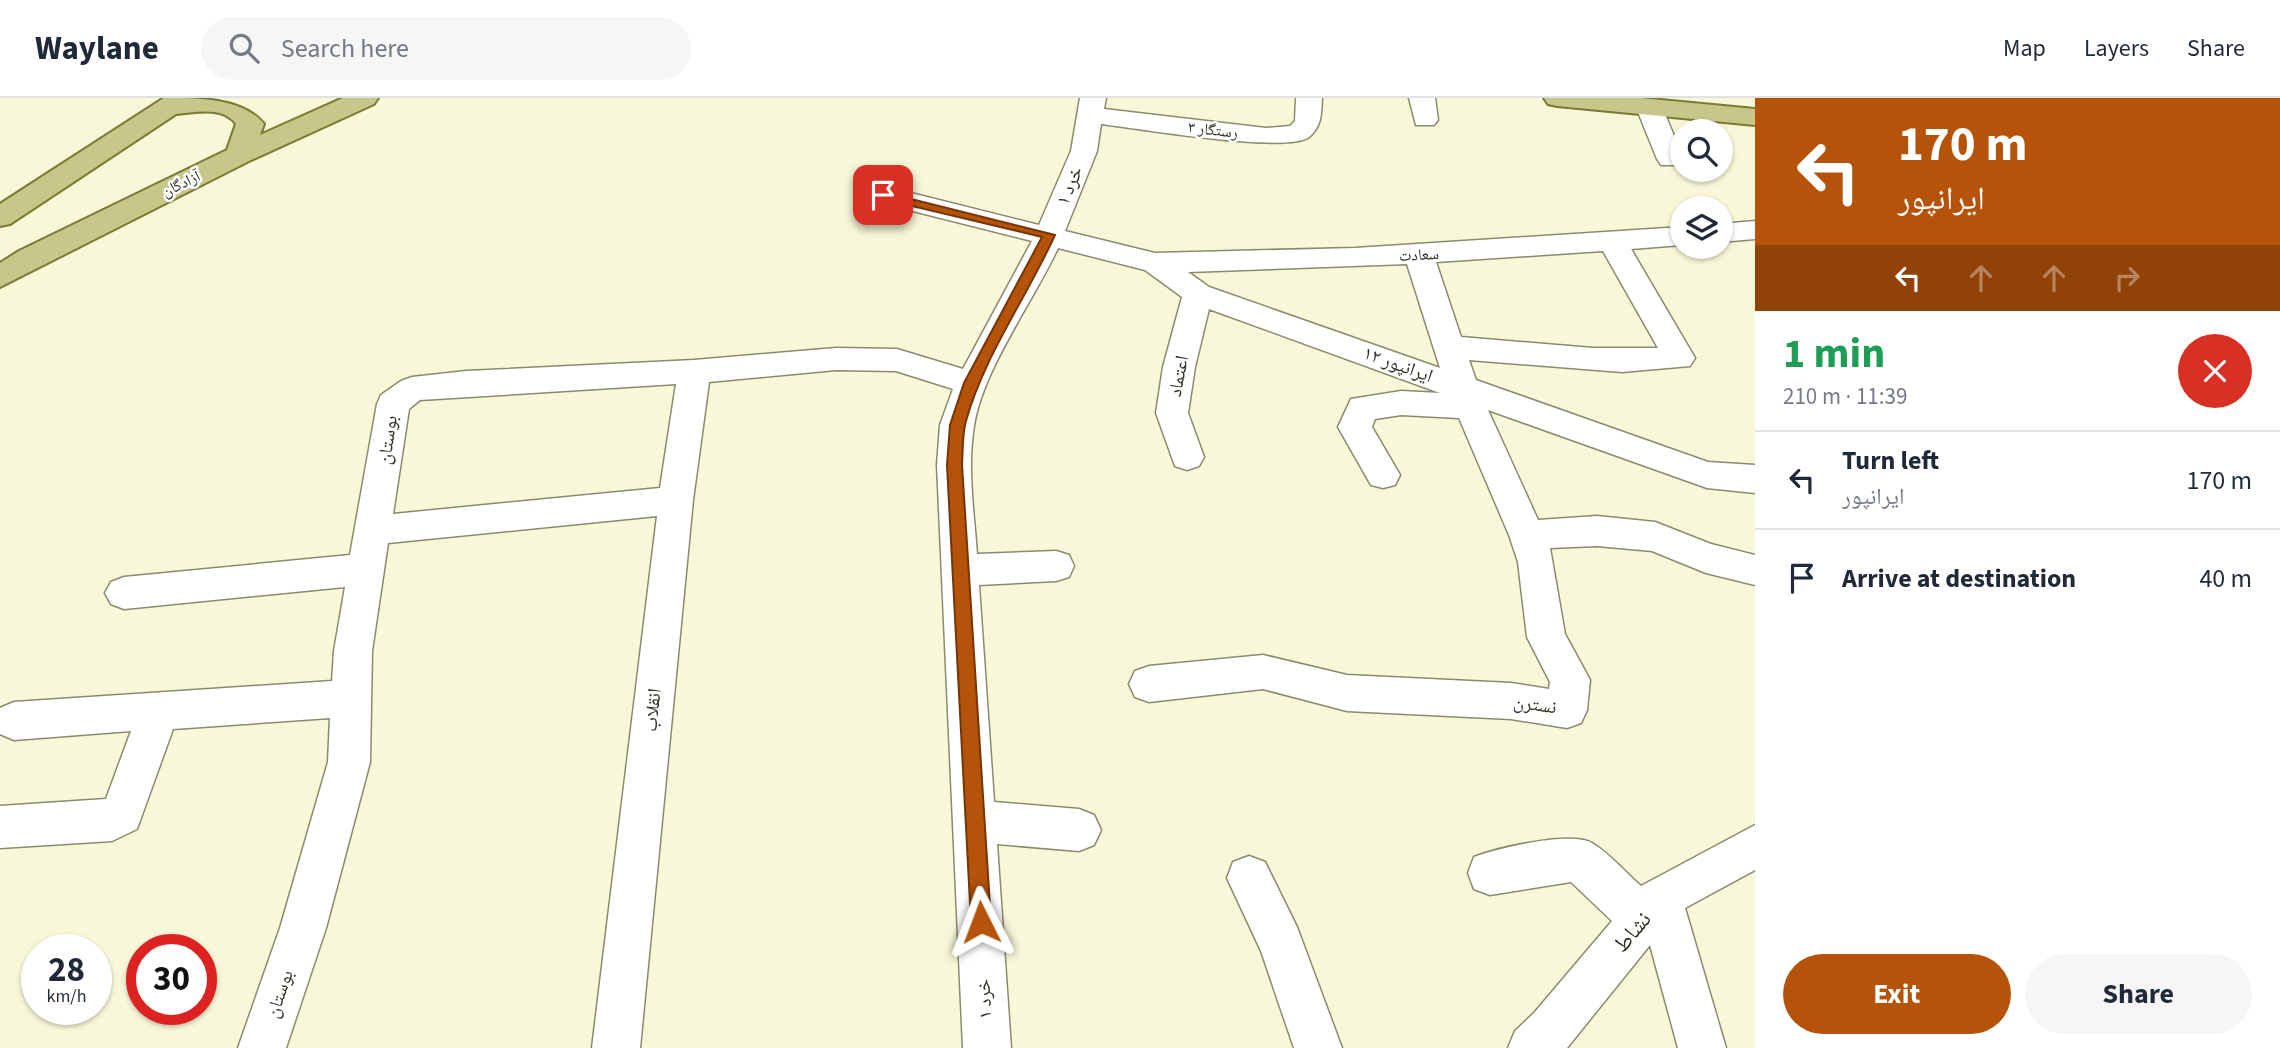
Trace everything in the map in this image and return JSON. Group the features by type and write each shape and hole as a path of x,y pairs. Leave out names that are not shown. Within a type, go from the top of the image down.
{"main road":[{"name":"آزادگان","path":"0,277 30,258 239,155 365,98"},
{"path":"1557,98 1665,105 1755,117"},
{"path":"0,217 178,102 229,104 244,112 250,124 239,155"}],"street":[{"name":"رستگار ۳","path":"1091,106 1266,136 1298,133 1308,122 1309,98"},
{"path":"1665,105 1670,159"},
{"name":"خرد ۱","path":"987,1048 954,465 957,425 971,383 1029,279 1049,235 1084,151 1091,106"},
{"name":"ایرانپور ۱۲","path":"883,195 1155,263 1198,294 1374,364 1466,397 1707,475 1755,479"},
{"path":"1733,232 1755,230"},
{"name":"سعادت","path":"1155,263 1419,255 1670,237"},
{"path":"1448,347 1553,356 1652,360 1679,358 1612,241"},
{"name":"نسترن","path":"1149,684 1264,672 1347,693 1511,701 1567,710 1570,680 1546,638 1536,562 1527,535 1466,397 1419,255"},
{"name":"اعتماد","path":"1187,457 1172,413 1198,294"},
{"name":"بوستان","path":"262,1048 303,928 349,762 353,651 375,530 393,404 412,389 466,383 694,372 836,359 897,360 971,383"},
{"name":"انقلاب","path":"616,1048 676,500 694,372"},
{"path":"1384,475 1355,427 1363,408 1466,397"},
{"path":"375,530 676,500"},
{"path":"1527,535 1597,531 1655,537 1706,558 1755,570"},
{"path":"960,570 1056,566"},
{"path":"124,593 368,569"},
{"path":"14,721 352,698"},
{"path":"0,827 112,820 122,814 159,711"},
{"path":"975,821 1079,830"},
{"name":"نشاط","path":"1532,1048 1652,909 1755,846"},
{"path":"1490,873 1578,859 1652,909 1702,1048"},
{"path":"1250,878 1281,943 1318,1048"}],"route":[{"path":"883,195 1049,235 1029,279 971,383 957,425 954,465 981,922"}]}
